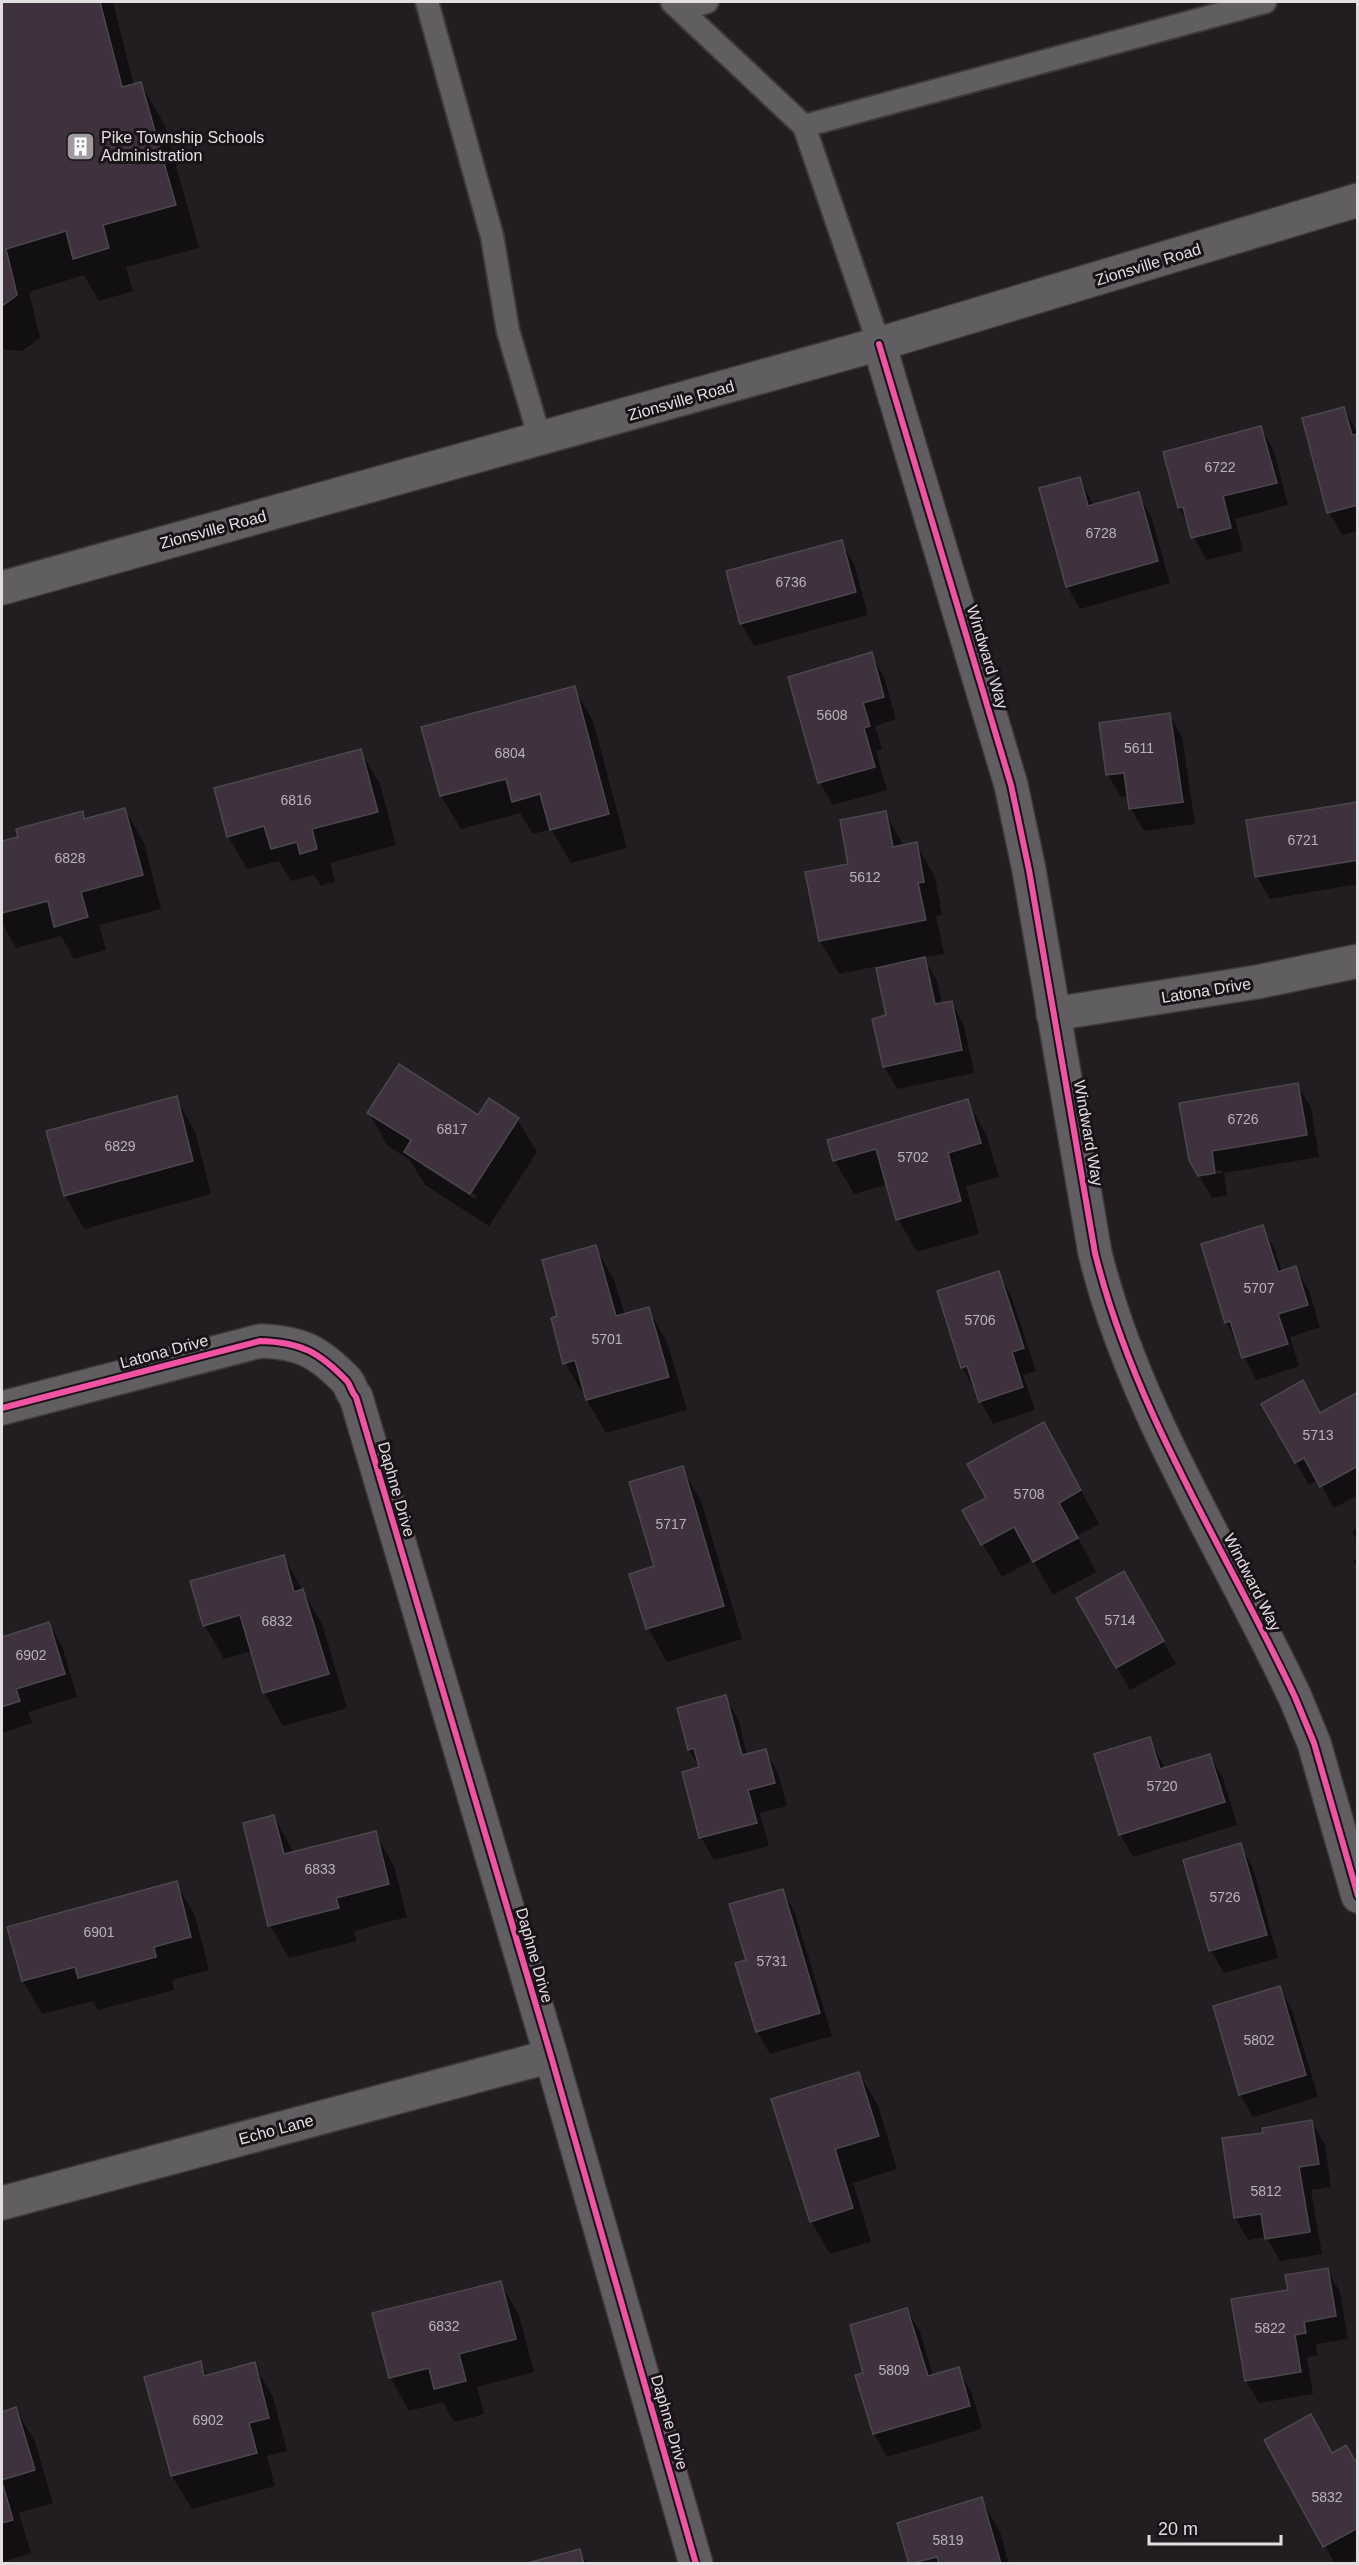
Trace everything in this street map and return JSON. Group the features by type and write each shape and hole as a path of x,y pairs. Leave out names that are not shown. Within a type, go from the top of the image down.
{"street":[{"name":"Zionsville Road","path":"2,588 879,344 1358,200"},
{"name":"Windward Way","path":"879,344 1011,785 1029,870 1095,1254 1104,1292 1148,1406 1295,1696 1314,1743 1358,1896"},
{"name":"Latona Drive","path":"1053,1014 1257,982 1358,961"},
{"name":"Latona Drive","path":"2,1408 260,1341 284,1342 303,1347 331,1364"},
{"name":"Daphne Drive","path":"331,1364 350,1384 351,1392 356,1397 551,2056 696,2564"},
{"name":"Echo Lane","path":"2,2203 551,2056"}],"lane":[{"path":"427,2 492,237 508,331 540,439"},
{"path":"676,5 707,2"},
{"path":"804,126 1265,2"},
{"path":"676,5 804,126 879,344"}],"building":[{"name":"Pike Township Schools Administration","path":"2,2 100,2 122,87 141,82 176,205 103,225 109,248 73,259 66,231 6,249 17,295 2,306"},
{"path":"1344,407 1352,435 1358,434 1358,505 1327,513 1302,418"},
{"path":"1261,426 1277,483 1223,496 1231,528 1191,538 1183,507 1178,508 1163,452"},
{"path":"1080,477 1088,506 1139,492 1158,561 1066,587 1039,488"},
{"path":"842,540 856,592 740,624 726,571"},
{"path":"872,652 884,697 863,703 870,726 864,728 875,767 818,783 788,677"},
{"path":"575,686 609,814 550,830 540,794 512,802 506,779 440,796 421,727"},
{"path":"1170,713 1183,802 1129,809 1124,773 1106,775 1099,723"},
{"path":"361,749 378,812 312,829 317,849 300,854 297,842 271,849 264,826 227,837 214,788"},
{"path":"1358,802 1358,860 1255,877 1246,820"},
{"path":"125,808 143,875 81,892 88,917 54,927 48,901 2,913 2,841 18,837 16,829 83,811 84,819"},
{"path":"886,811 893,847 917,842 924,882 918,883 926,920 819,941 805,872 848,864 840,820"},
{"path":"925,957 935,1004 952,1001 962,1050 883,1067 872,1019 886,1015 876,968"},
{"path":"399,1064 478,1115 489,1098 519,1118 470,1194 404,1152 411,1140 367,1113"},
{"path":"1298,1083 1307,1135 1212,1151 1215,1173 1198,1176 1189,1160 1179,1103"},
{"path":"177,1096 193,1161 64,1196 46,1131"},
{"path":"968,1099 981,1143 948,1153 961,1201 896,1220 876,1149 833,1161 827,1140"},
{"path":"1263,1225 1278,1272 1296,1266 1308,1305 1278,1314 1288,1344 1242,1358 1230,1321 1225,1323 1201,1244"},
{"path":"596,1245 616,1316 649,1307 669,1377 586,1400 575,1360 563,1364 551,1318 557,1316 542,1260"},
{"path":"999,1271 1024,1348 1012,1352 1023,1387 979,1402 967,1366 961,1368 937,1291"},
{"path":"1303,1380 1320,1413 1358,1392 1358,1466 1320,1487 1304,1458 1295,1463 1261,1404"},
{"path":"1044,1422 1081,1490 1059,1503 1078,1538 1033,1562 1014,1527 981,1545 962,1510 986,1498 967,1464"},
{"path":"683,1466 724,1606 646,1629 629,1574 654,1566 629,1482"},
{"path":"284,1555 294,1592 303,1589 329,1674 263,1693 240,1615 203,1626 190,1581"},
{"path":"1124,1571 1164,1641 1116,1668 1076,1598"},
{"path":"49,1622 65,1674 16,1689 20,1701 2,1707 2,1637"},
{"path":"726,1695 742,1755 766,1749 775,1783 748,1790 757,1823 699,1838 682,1772 699,1767 694,1748 688,1750 677,1708"},
{"path":"1150,1737 1160,1769 1210,1754 1225,1802 1119,1835 1094,1754"},
{"path":"274,1815 284,1854 376,1831 389,1884 336,1898 339,1908 268,1926 243,1823"},
{"path":"1241,1843 1267,1935 1209,1951 1183,1860"},
{"path":"177,1881 191,1937 154,1947 156,1957 78,1978 75,1967 22,1981 7,1927"},
{"path":"783,1889 820,2013 756,2032 735,1963 746,1960 729,1904"},
{"path":"1280,1986 1306,2075 1239,2095 1213,2006"},
{"path":"859,2072 879,2136 835,2149 853,2208 810,2222 771,2099"},
{"path":"1312,2120 1319,2164 1299,2167 1310,2232 1265,2239 1261,2214 1234,2218 1222,2138 1263,2133 1262,2128"},
{"path":"1328,2268 1336,2316 1304,2322 1306,2333 1295,2335 1301,2372 1245,2381 1231,2299 1288,2290 1285,2275"},
{"path":"501,2281 516,2339 459,2354 466,2381 434,2389 429,2368 389,2378 372,2313"},
{"path":"907,2308 928,2376 959,2367 970,2406 873,2434 855,2375 863,2373 850,2325"},
{"path":"201,2361 204,2376 255,2362 269,2418 249,2423 257,2453 171,2476 144,2377"},
{"path":"16,2407 35,2470 2,2480 2,2412"},
{"path":"1311,2414 1332,2453 1346,2445 1358,2466 1358,2528 1323,2547 1264,2440"},
{"path":"2,2482 13,2520 2,2523"},
{"path":"982,2497 1001,2564 939,2564 937,2557 909,2564 897,2523"},
{"path":"580,2549 584,2564 524,2564"}],"cycle path":[{"path":"879,344 1011,785 1029,870 1095,1253 1112,1311 1157,1424 1295,1697 1314,1743 1358,1896"},
{"path":"2,1408 260,1341 298,1346 308,1350 337,1371 348,1383 356,1397 551,2056 696,2564"}],"place":[{"name":"Pike Township Schools Administration","path":"80,146"}]}
